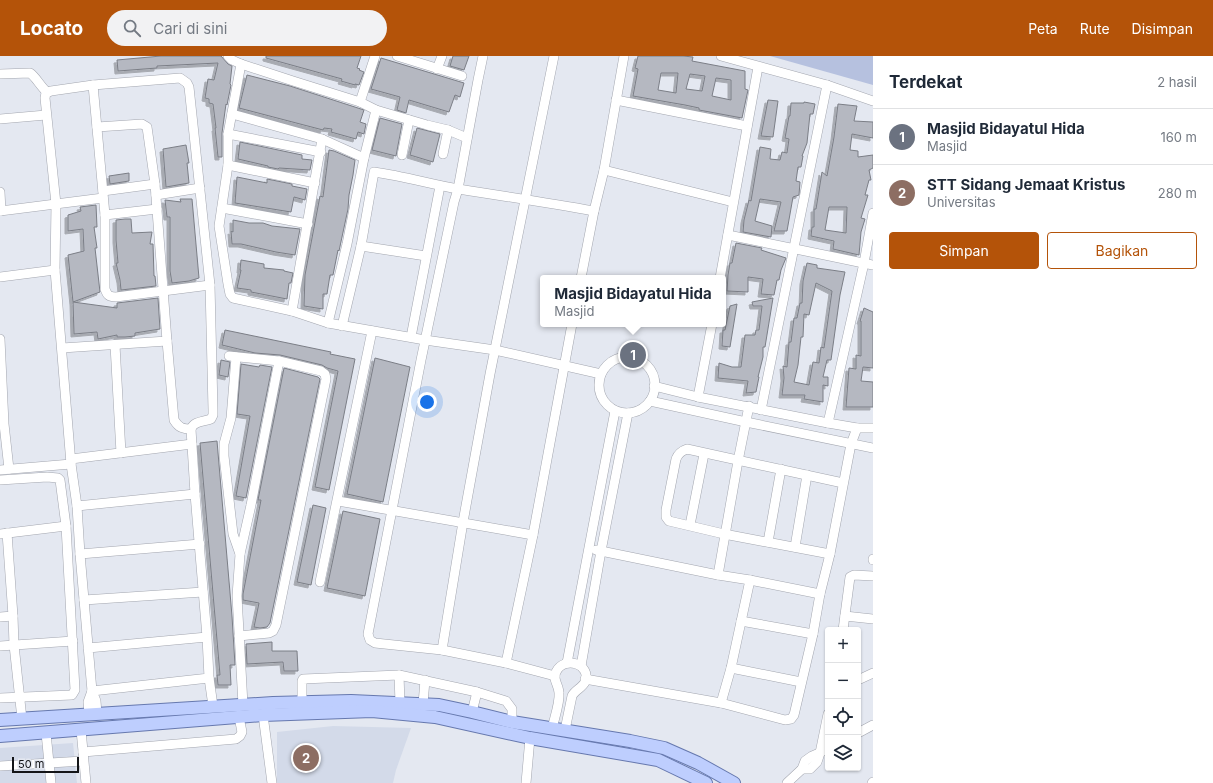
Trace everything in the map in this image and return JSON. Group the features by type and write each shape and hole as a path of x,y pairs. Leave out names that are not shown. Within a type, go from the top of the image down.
{"main road":[{"path":"0,720 213,706 302,702 351,701 423,704 446,706 512,722 664,748 698,763 734,783"},
{"path":"0,736 263,715 372,711 435,717 530,738 658,760 706,783"},
{"path":"629,754 630,741"}],"street":[{"path":"228,56 232,60 241,64 360,102 376,110 448,130 467,138"},
{"path":"360,102 375,56"},
{"path":"397,56 462,76"},
{"path":"437,69 442,56"},
{"path":"484,56 458,189 425,340 368,634 370,640 375,643 442,650 506,663 555,676"},
{"path":"442,650 463,522 495,350 554,56"},
{"path":"582,275 594,210 604,170 624,56"},
{"path":"721,56 827,85 873,101"},
{"path":"241,64 228,134 228,165 219,226 228,284 230,294 233,298 292,311 342,326 495,350 601,374"},
{"path":"721,275 758,67"},
{"path":"0,74 30,73 41,88 47,92"},
{"path":"93,714 88,702 92,691 77,506 71,461 55,270 56,204 45,95 51,90 180,78 187,83 189,87 210,285 213,415 211,419 195,423 191,429 209,678 213,706"},
{"path":"93,85 105,215 106,293 110,297 116,297 210,285"},
{"path":"761,410 827,85"},
{"path":"616,100 748,126"},
{"path":"328,323 376,110"},
{"path":"232,114 322,139 364,158"},
{"path":"0,119 46,115"},
{"path":"402,155 409,120"},
{"path":"97,127 142,124 146,126 155,184 174,420 182,429 191,429"},
{"path":"443,154 448,130"},
{"path":"228,134 321,152"},
{"path":"292,311 321,152 322,139"},
{"path":"228,165 315,183"},
{"path":"604,170 733,202"},
{"path":"342,326 361,246 374,172 397,175 440,186 594,210"},
{"path":"0,192 1,211 56,204 155,184"},
{"path":"411,337 440,186"},
{"path":"156,195 200,188"},
{"path":"222,208 308,224"},
{"path":"105,215 157,209"},
{"path":"828,423 868,264 873,213"},
{"path":"728,235 868,264"},
{"path":"361,246 426,256"},
{"path":"0,277 55,270"},
{"path":"506,663 533,534 572,327"},
{"path":"698,397 711,327"},
{"path":"320,582 372,331"},
{"path":"0,339 4,470 172,445 192,444"},
{"path":"62,348 167,341"},
{"path":"115,345 122,453"},
{"path":"239,636 273,631 276,625 326,379 325,374 321,371 278,361 233,357 231,418 224,444 224,456 232,534 240,554"},
{"path":"619,358 635,358 648,367 652,374 654,393 650,401 642,409 628,413 614,411 607,406 599,391 601,374 605,367 619,358"},
{"path":"243,705 237,596 240,554 251,505 278,361"},
{"path":"654,386 698,397 828,423 857,428 873,428"},
{"path":"650,401 873,448"},
{"path":"718,575 724,534 749,406"},
{"path":"567,663 614,411"},
{"path":"581,666 628,413"},
{"path":"585,679 721,703 784,720 791,719 794,715 813,634 851,444 857,428"},
{"path":"830,554 724,534 669,521 666,517 666,510 676,459 678,454 687,449 704,454 843,483"},
{"path":"690,525 704,454"},
{"path":"768,542 781,469"},
{"path":"794,547 807,475"},
{"path":"0,480 47,477 58,478 61,485 66,526 75,690 72,695 0,698"},
{"path":"77,506 195,494"},
{"path":"338,501 533,534"},
{"path":"22,719 14,645 13,616 4,563 3,534 66,526"},
{"path":"80,554 200,544"},
{"path":"588,549 820,594"},
{"path":"843,627 851,576 873,576"},
{"path":"721,703 731,668 750,580"},
{"path":"84,600 203,592"},
{"path":"0,617 13,616"},
{"path":"845,616 873,619"},
{"path":"741,621 813,634"},
{"path":"88,648 207,637"},
{"path":"0,646 73,641"},
{"path":"552,729 559,695 555,676 559,668 567,663 574,663 581,666 585,672 585,679 583,686 572,696 565,730"},
{"path":"731,668 801,682"},
{"path":"861,679 873,673"},
{"path":"400,675 400,703"},
{"path":"302,702 303,679 400,675 477,692 506,701 512,709 512,722"},
{"path":"92,691 209,678"},
{"path":"423,704 425,680"},
{"path":"472,712 477,692"},
{"path":"263,715 272,783"},
{"path":"0,766 48,764 83,757 236,739 242,732 239,717"},
{"path":"861,731 873,725"},
{"path":"81,730 86,783"},
{"path":"46,733 51,783"},
{"path":"787,783 802,769 805,761 824,751 826,735"},
{"path":"526,783 530,738"}],"shaded area":[{"path":"770,56 873,56 873,85"},
{"path":"333,726 411,728 393,783 277,783 277,732"},
{"path":"73,743 77,783 0,783 0,748"}],"building":[{"path":"161,56 221,56 228,64 232,66 231,85 227,105 226,104 222,133 222,157 218,157 213,104 209,103 209,99 205,98 208,79 214,80 218,63 157,66 157,68 118,71 117,60"},
{"path":"266,56 361,56 357,68 364,72 359,85 355,85 341,81 342,79 266,58"},
{"path":"453,56 469,56 464,70 450,66"},
{"path":"638,56 683,56 693,57 692,61 745,71 745,89 748,90 742,118 699,110 699,108 685,105 633,96 638,69 635,68","holes":["661,73 678,73 676,93 658,90","690,74 705,76 702,91 686,89","716,78 731,80 731,100 712,96"]},
{"path":"381,58 464,83 460,97 455,95 449,112 409,100 406,113 397,110 400,97 371,89"},
{"path":"247,75 290,86 364,110 360,122 366,124 364,134 358,132 356,139 331,132 332,129 324,128 323,130 239,108"},
{"path":"768,100 778,101 773,137 761,136"},
{"path":"804,102 815,104 813,114 810,114 807,143 802,156 801,167 798,167 796,181 800,182 799,195 793,197 787,231 774,231 781,202 760,199 755,221 772,226 771,237 743,232 744,220 749,200 751,201 760,147 771,149 770,159 780,160 782,152 787,153 789,139 785,138 790,116 791,103"},
{"path":"838,104 857,106 854,121 873,122 873,138 852,134 850,150 858,151 858,157 873,155 873,168 869,170 871,180 869,180 865,195 868,195 861,218 865,219 861,232 859,255 833,249 834,241 811,236 812,227 814,227 814,209 816,209 822,172 827,176","holes":["829,207 847,207 846,233 825,230"]},
{"path":"380,118 402,124 396,156 372,150"},
{"path":"417,128 440,134 433,162 410,155"},
{"path":"240,142 302,155 302,159 312,160 310,170 278,169 238,159"},
{"path":"186,145 189,163 187,163 189,183 166,187 163,149"},
{"path":"329,150 355,160 348,209 339,251 338,250 333,275 330,275 327,294 323,294 323,309 304,306 305,275 320,196 323,197"},
{"path":"129,173 129,181 110,184 109,176"},
{"path":"237,177 267,183 267,179 292,184 292,186 307,189 305,200 294,197 291,212 235,203"},
{"path":"180,199 192,199 199,278 172,283 170,271 170,217 167,217 165,200 181,202"},
{"path":"96,205 97,227 94,227 100,292 73,302 68,255 84,251 83,229 68,231 68,215 81,211 80,207"},
{"path":"131,219 132,233 152,232 150,244 153,244 154,276 156,286 121,290 116,263 118,263 116,220"},
{"path":"233,220 300,229 295,255 241,244 232,244 231,231 233,232"},
{"path":"736,243 762,248 761,250 786,258 779,280 777,280 774,295 761,294 763,279 748,277 748,292 727,291 730,263 732,263"},
{"path":"241,260 264,264 264,268 284,270 293,273 291,283 289,283 287,299 237,288 241,270"},
{"path":"807,263 817,265 817,268 845,272 840,295 831,360 827,360 823,377 828,377 828,386 823,385 823,402 804,399 805,395 782,395 784,378 783,366 787,367 789,342 791,342 794,318 797,318 800,303 802,303 803,281","holes":["816,283 832,291 824,348 821,347 819,363 813,362 809,385 794,382 798,365 801,337 803,337 804,314 809,315"]},
{"path":"158,298 160,329 135,333 135,336 117,337 117,335 98,339 97,332 74,334 73,302 117,308 117,303"},
{"path":"773,298 756,392 746,393 748,381 718,378 719,363 732,367 741,367 745,335 755,335 756,330 759,330 762,306 753,306 752,302"},
{"path":"737,304 730,347 722,346 723,330 725,330 726,327 730,306"},
{"path":"864,308 873,312 873,368 863,367 861,381 873,382 873,407 846,407 849,368 856,369 856,355 861,356 860,321"},
{"path":"225,330 331,352 330,354 355,359 329,490 315,487 338,371 322,365 280,355 255,353 222,345"},
{"path":"375,358 410,367 383,502 347,494"},
{"path":"221,360 230,362 228,377 219,375"},
{"path":"241,364 259,367 260,365 272,367 246,498 236,496 250,416 237,414"},
{"path":"284,368 318,377 320,379 270,623 267,627 260,628 254,627 259,603 243,600 243,594 261,500 258,500"},
{"path":"217,441 235,665 230,665 231,685 218,685 217,675 220,675 200,443"},
{"path":"313,505 326,508 311,585 297,582"},
{"path":"343,511 380,519 365,596 327,588"},
{"path":"272,642 272,651 297,651 298,671 284,671 283,662 247,664 246,644"}],"place":[{"name":"Masjid Bidayatul Hida","path":"633,355"},
{"name":"STT Sidang Jemaat Kristus","path":"306,758"}]}
